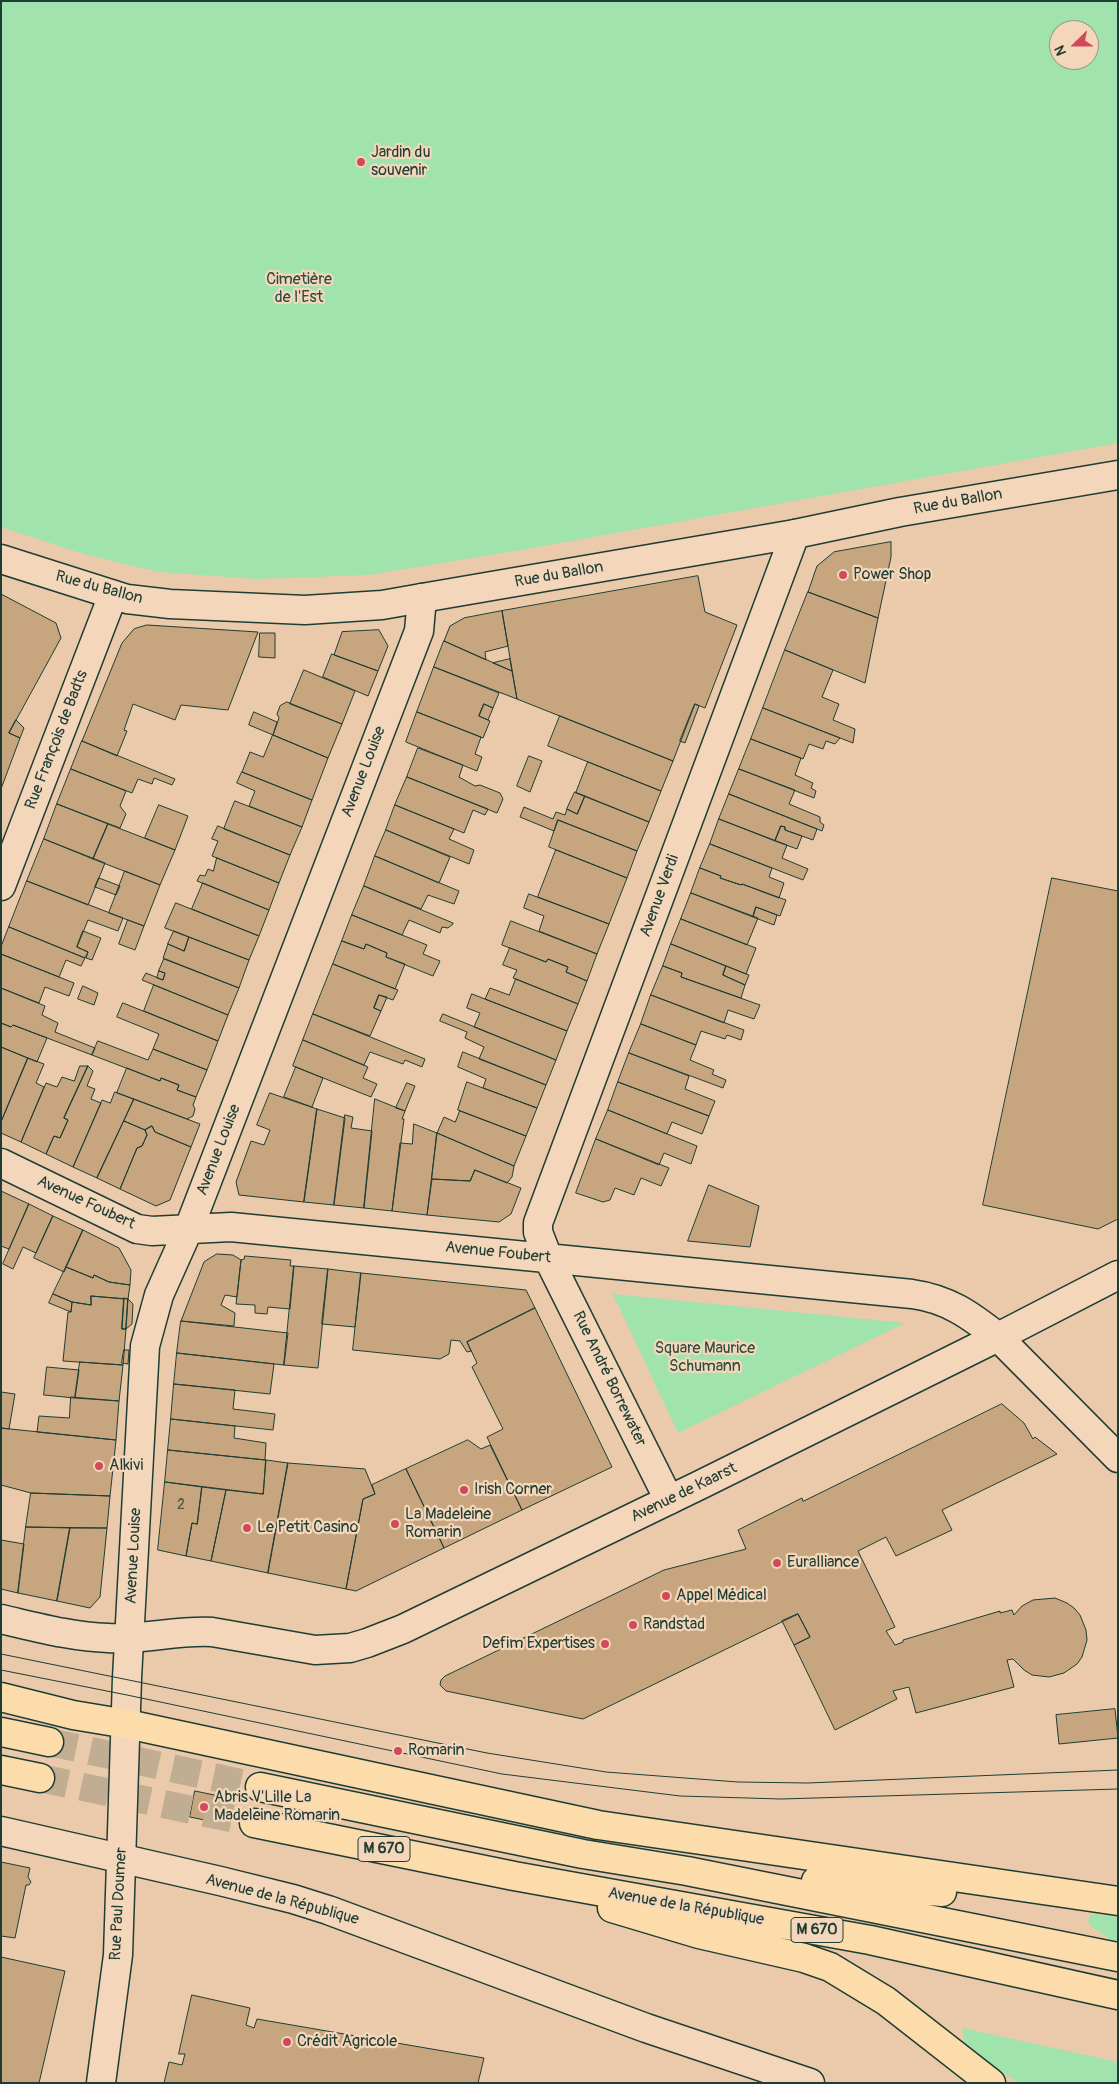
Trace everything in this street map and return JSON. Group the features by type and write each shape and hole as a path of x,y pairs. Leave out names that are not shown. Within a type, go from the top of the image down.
{"main road":[{"path":"1,1697 73,1715 127,1724 286,1760 598,1824 1118,1901"},
{"path":"1,1732 49,1742"},
{"path":"1,1770 40,1778"},
{"name":"Avenue de la République","path":"260,1787 583,1854 687,1870 1118,1957"},
{"name":"Avenue de la République","path":"254,1822 514,1876 870,1940 1118,1994"},
{"name":"M 670","path":"687,1870 1118,1906"},
{"name":"M 670","path":"514,1876 668,1926 804,1958 830,1967 886,2001 987,2080"}],"street":[{"name":"Rue du Ballon","path":"1,559 127,599 170,604 306,610 360,607 795,534 900,512 1118,475"},
{"name":"Avenue Verdi","path":"548,1258 538,1232 538,1223 795,534"},
{"name":"Rue François de Badts","path":"1,886 113,595"},
{"name":"Avenue Louise","path":"127,1724 145,1346 159,1295 189,1228 418,630 422,598"},
{"name":"Avenue Foubert","path":"1,1163 137,1229 152,1231 231,1227 933,1296 972,1316 998,1337 1118,1458"},
{"name":"Rue André Borrewater","path":"548,1258 669,1500"},
{"name":"Avenue de Kaarst","path":"130,1638 204,1632 323,1650 350,1648 367,1643 403,1629 669,1500 998,1337 1118,1275"},
{"path":"1,1620 87,1637 130,1638"},
{"name":"Rue Paul Doumer","path":"101,2083 118,1955 127,1724"},
{"name":"Avenue de la République","path":"1,1831 293,1899 328,1910 646,2028 810,2083"}],"green space":[{"name":"Cimetière de l'Est","path":"1,1 1118,1 1118,443 515,551 368,575 256,579 158,572 87,555 1,527"},
{"name":"Square Maurice Schumann","path":"613,1294 905,1323 678,1433"},
{"path":"1093,1914 1118,1917 1118,1944 1090,1926 1088,1921"},
{"path":"962,2028 1118,2062 1118,2083 1019,2083 965,2048"}],"building":[{"path":"891,542 891,557 878,618 808,592 817,566 834,552"},
{"path":"698,576 705,612 737,625 705,708 695,704 673,761 517,699 502,611"},
{"path":"808,592 878,618 865,683 785,650"},
{"path":"1,594 56,623 61,638 9,733 20,738 1,789"},
{"path":"502,611 508,646 485,652 486,660 444,641 450,626 464,618"},
{"path":"147,625 258,632 228,710 181,705 175,720 133,704 124,730 127,731 117,756 82,741 122,643 134,629"},
{"path":"379,630 388,646 378,671 334,655 342,632"},
{"path":"260,633 275,633 275,658 259,657"},
{"path":"444,641 512,671 517,699 434,667"},
{"path":"785,650 833,670 822,697 839,704 833,720 855,729 853,743 763,708"},
{"path":"332,654 378,671 368,696 323,677"},
{"path":"510,659 512,671 493,663"},
{"path":"434,667 499,693 493,708 484,704 479,716 490,721 483,738 417,712"},
{"path":"304,670 355,691 342,724 290,704"},
{"path":"287,702 342,724 328,758 273,735 279,718 277,714 280,706"},
{"path":"484,704 493,708 488,720 479,716"},
{"path":"695,704 699,706 685,743 680,741"},
{"path":"763,708 840,738 835,744 826,741 823,749 809,744 803,759 751,739"},
{"path":"254,712 277,722 273,735 249,725"},
{"path":"417,712 481,737 475,754 482,757 477,771 406,742"},
{"path":"560,716 673,761 661,791 548,746"},
{"path":"16,720 24,728 20,738 9,733"},
{"path":"273,735 328,758 312,800 242,772 250,752 263,757"},
{"path":"751,739 801,758 795,775 813,783 811,788 816,791 814,798 739,769"},
{"path":"82,741 175,779 172,785 154,778 152,784 138,779 132,793 71,769"},
{"path":"418,748 463,765 459,777 475,786 480,785 500,793 503,799 497,813 407,777"},
{"path":"529,756 542,761 530,792 517,786"},
{"path":"588,762 661,791 649,822 576,793"},
{"path":"71,769 126,791 120,806 126,814 120,828 57,804"},
{"path":"739,769 795,790 789,804 820,817 820,822 824,825 822,831 729,794"},
{"path":"242,772 312,800 302,827 249,806 255,791 237,783"},
{"path":"407,777 488,809 485,815 473,810 464,833 395,805"},
{"path":"575,792 585,796 577,814 567,809"},
{"path":"729,794 817,829 813,840 785,830 785,827 781,826 775,841 719,819"},
{"path":"585,796 649,822 637,851 558,820 554,831 520,817 524,807 553,819 556,812 565,815 567,809 577,814"},
{"path":"235,801 302,827 290,855 224,829"},
{"path":"57,804 108,824 93,859 44,839"},
{"path":"159,805 188,816 175,850 145,838"},
{"path":"395,805 454,829 449,839 474,850 469,864 386,830"},
{"path":"719,819 787,845 782,858 808,869 803,880 710,844"},
{"path":"558,820 637,851 627,878 549,847"},
{"path":"108,824 175,850 160,885 93,859"},
{"path":"218,826 290,855 279,883 212,856 218,841 212,839"},
{"path":"781,826 785,827 785,830 802,836 797,849 775,841"},
{"path":"386,830 450,857 439,883 375,856"},
{"path":"44,839 105,863 88,905 27,881"},
{"path":"710,844 772,868 769,877 784,883 779,898 720,878 721,876 700,868"},
{"path":"556,850 627,878 609,924 538,897"},
{"path":"375,856 459,891 454,904 428,895 421,909 364,886"},
{"path":"217,858 279,883 269,910 197,881 200,875 205,876 208,869 213,871"},
{"path":"700,868 721,876 720,878 786,900 780,916 756,907 753,917 691,893"},
{"path":"125,871 160,885 144,926 109,913"},
{"path":"99,878 120,886 116,895 95,887"},
{"path":"1052,878 1118,891 1118,1219 1098,1229 983,1205"},
{"path":"27,881 123,918 118,931 88,920 77,947 88,952 85,958 9,927"},
{"path":"203,883 269,910 259,936 192,909"},
{"path":"364,886 453,924 448,928 442,927 440,933 409,920 402,935 352,915"},
{"path":"691,893 758,918 747,945 681,919"},
{"path":"529,894 609,924 597,954 539,931 544,916 524,908"},
{"path":"176,903 259,936 249,960 165,928"},
{"path":"756,907 777,915 774,925 753,917"},
{"path":"352,915 427,945 423,954 440,961 433,976 386,957 387,953 366,944 364,949 342,941"},
{"path":"681,919 756,948 746,974 671,944"},
{"path":"128,920 144,926 135,950 119,944"},
{"path":"511,921 597,954 587,981 566,972 568,967 548,959 546,962 502,945"},
{"path":"9,927 85,958 81,966 66,960 59,977 1,954 1,947"},
{"path":"83,931 101,938 92,960 86,958 88,952 77,947"},
{"path":"174,931 189,937 184,951 168,944"},
{"path":"189,937 249,960 239,988 163,958 168,944 184,951"},
{"path":"342,941 364,949 366,944 387,953 386,957 405,964 395,989 333,964"},
{"path":"671,944 726,966 723,975 745,985 741,998 681,977 682,973 663,966"},
{"path":"510,948 546,962 548,959 568,967 566,972 587,981 578,1004 513,978 517,970 503,965"},
{"path":"1,954 74,983 69,996 45,987 39,1003 1,988"},
{"path":"164,959 239,988 228,1015 142,980 146,973 163,980 165,973 159,971"},
{"path":"333,964 398,990 393,1000 379,995 374,1008 381,1011 370,1036 313,1014"},
{"path":"663,966 682,973 681,977 760,1005 754,1019 728,1010 724,1023 651,995"},
{"path":"726,966 749,975 745,985 723,975"},
{"path":"159,971 165,973 163,980 157,978"},
{"path":"516,979 578,1004 567,1031 485,999 490,988 509,995"},
{"path":"154,985 228,1015 218,1041 144,1011"},
{"path":"83,986 98,993 94,1005 78,999"},
{"path":"1,988 45,1006 42,1015 58,1023 55,1032 95,1048 92,1055 13,1025 11,1027 1,1023"},
{"path":"472,994 567,1031 556,1060 474,1027 480,1013 467,1008"},
{"path":"379,995 387,997 381,1011 374,1008"},
{"path":"651,995 744,1030 741,1040 727,1035 725,1039 701,1031 696,1045 641,1024"},
{"path":"123,1003 218,1041 207,1070 153,1049 159,1034 117,1017"},
{"path":"313,1014 425,1059 422,1067 405,1060 403,1064 370,1052 364,1065 303,1040"},
{"path":"443,1014 556,1060 546,1085 479,1059 484,1047 465,1038 467,1032 440,1021"},
{"path":"1,1023 11,1027 13,1025 47,1038 37,1062 1,1047"},
{"path":"641,1024 696,1045 690,1060 714,1070 712,1074 726,1080 723,1088 629,1053"},
{"path":"303,1040 368,1067 363,1078 377,1084 371,1097 293,1066"},
{"path":"98,1041 148,1060 153,1049 207,1070 196,1097 177,1090 179,1085 161,1078 160,1081 92,1055"},
{"path":"1,1047 28,1058 1,1122"},
{"path":"463,1052 546,1085 537,1108 483,1088 486,1079 458,1067"},
{"path":"629,1053 689,1076 685,1089 715,1101 709,1116 618,1082"},
{"path":"28,1058 44,1064 36,1083 44,1087 21,1142 1,1133 1,1122"},
{"path":"80,1066 88,1066 64,1118 68,1120 60,1138 54,1136 46,1154 21,1142 46,1083 57,1087 62,1077 74,1081"},
{"path":"88,1066 93,1071 87,1086 95,1089 91,1099 101,1103 73,1167 46,1154 54,1136 60,1138 68,1120 64,1118"},
{"path":"296,1067 323,1078 312,1107 284,1097"},
{"path":"127,1068 160,1081 161,1078 179,1085 177,1090 196,1097 193,1105 195,1109 193,1116 187,1119 117,1093"},
{"path":"467,1082 537,1108 526,1136 458,1110"},
{"path":"618,1082 709,1116 702,1134 672,1122 667,1134 608,1110"},
{"path":"407,1083 415,1086 405,1111 396,1108"},
{"path":"115,1092 134,1099 97,1178 73,1167 102,1100 110,1103"},
{"path":"270,1093 317,1109 304,1202 239,1195 236,1182 251,1141 264,1145 270,1130 257,1125"},
{"path":"134,1099 200,1124 191,1147 155,1132 152,1126 145,1130 124,1121"},
{"path":"375,1099 405,1111 402,1119 404,1119 392,1211 364,1208"},
{"path":"317,1109 345,1118 334,1205 304,1202"},
{"path":"608,1110 697,1146 691,1164 664,1153 659,1165 596,1139"},
{"path":"460,1111 526,1136 514,1166 437,1133 444,1117 455,1122"},
{"path":"345,1115 353,1117 351,1128 372,1131 364,1208 334,1205"},
{"path":"124,1121 145,1130 147,1135 142,1146 137,1148 120,1189 97,1178"},
{"path":"414,1124 437,1133 427,1215 392,1211 400,1143 412,1144"},
{"path":"152,1126 155,1132 191,1147 170,1200 156,1206 120,1189 137,1148 142,1146 147,1135 145,1130"},
{"path":"437,1133 514,1166 512,1177 507,1183 475,1170 470,1181 432,1179"},
{"path":"596,1139 669,1168 661,1186 641,1178 634,1195 615,1188 610,1200 603,1202 576,1193"},
{"path":"475,1170 521,1188 511,1214 499,1222 427,1215 432,1179 470,1181"},
{"path":"709,1185 759,1206 750,1247 688,1241"},
{"path":"1,1191 29,1204 9,1249 1,1246"},
{"path":"29,1204 53,1216 36,1253 23,1247 13,1269 3,1264"},
{"path":"53,1216 83,1230 64,1272 34,1258"},
{"path":"83,1230 119,1248 131,1270 130,1285 109,1282 94,1275 93,1278 66,1267"},
{"path":"217,1254 233,1255 241,1260 237,1297 225,1295 221,1305 235,1313 234,1326 181,1321 204,1262"},
{"path":"245,1256 291,1260 290,1266 294,1266 290,1309 268,1307 267,1314 255,1313 255,1305 236,1304 241,1260"},
{"path":"294,1266 328,1269 318,1368 284,1365"},
{"path":"66,1267 93,1278 94,1275 109,1282 130,1285 128,1299 91,1296 91,1305 72,1302 53,1294"},
{"path":"328,1269 361,1273 355,1327 322,1324"},
{"path":"361,1273 526,1290 535,1308 467,1342 471,1351 467,1352 460,1341 451,1340 449,1354 440,1359 353,1350"},
{"path":"53,1294 72,1302 71,1312 49,1303"},
{"path":"91,1296 124,1299 122,1329 126,1329 123,1365 63,1361 68,1312 71,1312 72,1302 91,1305"},
{"path":"124,1298 128,1299 126,1329 122,1329"},
{"path":"128,1299 133,1304 132,1324 126,1329"},
{"path":"535,1308 612,1467 522,1510 487,1437 503,1429 472,1367 477,1363 467,1342"},
{"path":"181,1321 288,1333 284,1365 177,1353"},
{"path":"124,1350 129,1350 128,1364 122,1363"},
{"path":"177,1353 274,1364 270,1394 174,1384"},
{"path":"80,1362 123,1365 119,1401 75,1398"},
{"path":"47,1367 79,1370 75,1398 44,1395"},
{"path":"174,1384 235,1390 233,1409 275,1414 273,1430 171,1419"},
{"path":"1,1392 15,1394 9,1429 1,1428"},
{"path":"71,1397 119,1401 116,1440 37,1432 39,1416 69,1418"},
{"name":"Euralliance","path":"1002,1404 1024,1423 1033,1439 1035,1437 1057,1454 942,1510 952,1530 896,1556 886,1537 858,1551 895,1627 886,1631 895,1645 903,1642 903,1640 1000,1611 1000,1613 1012,1610 1014,1615 1022,1606 1033,1600 1055,1598 1074,1608 1080,1615 1086,1630 1087,1640 1082,1657 1077,1664 1064,1673 1049,1677 1032,1675 1013,1659 1007,1660 1014,1687 916,1713 909,1687 893,1691 897,1699 835,1730 794,1645 810,1637 798,1614 583,1719 446,1691 440,1685 441,1680 445,1676 664,1570 746,1549 738,1530 802,1498 803,1501"},
{"path":"171,1419 235,1426 234,1438 266,1443 265,1460 168,1450"},
{"path":"1,1428 116,1440 110,1496 31,1493 1,1485"},
{"name":"Irish Corner","path":"468,1440 481,1449 490,1445 522,1510 444,1548 406,1469"},
{"path":"168,1450 266,1460 263,1494 165,1482"},
{"name":"Le Petit Casino","path":"266,1460 288,1463 268,1573 211,1561 226,1490 263,1494"},
{"path":"288,1463 365,1469 375,1494 363,1499 346,1589 268,1573"},
{"name":"La Madeleine Romarin","path":"406,1469 444,1548 356,1591 346,1589 363,1499 375,1494 372,1485"},
{"path":"165,1482 202,1487 197,1524 192,1523 186,1556 158,1550"},
{"path":"202,1487 226,1490 211,1561 186,1556 192,1523 197,1524"},
{"path":"31,1493 110,1496 107,1528 26,1527"},
{"path":"26,1527 70,1528 57,1601 18,1593"},
{"path":"70,1528 107,1528 100,1597 90,1608 57,1601"},
{"path":"1,1540 24,1544 18,1593 1,1589"},
{"path":"798,1614 810,1637 794,1645 782,1621"},
{"path":"1115,1709 1118,1738 1059,1744 1056,1715"},
{"name":"Abris V'Lille La Madeleine Romarin","path":"195,1791 219,1796 214,1822 190,1817"},
{"path":"1,1862 30,1868 28,1877 31,1882 29,1885 26,1885 15,1938 1,1936"},
{"path":"1,1957 65,1971 39,2083 1,2083"},
{"name":"Crédit Agricole","path":"192,1995 250,2008 246,2025 254,2028 257,2019 484,2058 478,2083 164,2083 169,2062 182,2065 185,2054 179,2054"}],"tunnel":[{"path":"49,1742 260,1787"},
{"path":"40,1778 254,1823"}],"tram line":[{"path":"1,1654 487,1753 606,1772 738,1782 808,1783 1118,1770"},
{"path":"1,1670 502,1774 680,1796 781,1799 1118,1789"}],"place":[{"name":"Jardin du souvenir","path":"361,162"},
{"name":"Power Shop","path":"843,575"},
{"name":"Alkivi","path":"99,1466"},
{"name":"Irish Corner","path":"464,1490"},
{"name":"La Madeleine Romarin","path":"395,1524"},
{"name":"Le Petit Casino","path":"247,1528"},
{"name":"Euralliance","path":"777,1563"},
{"name":"Appel Médical","path":"666,1596"},
{"name":"Randstad","path":"633,1625"},
{"name":"Defim Expertises","path":"605,1644"},
{"name":"Romarin","path":"398,1751"},
{"name":"Abris V'Lille La Madeleine Romarin","path":"204,1807"},
{"name":"Crédit Agricole","path":"287,2042"}]}
